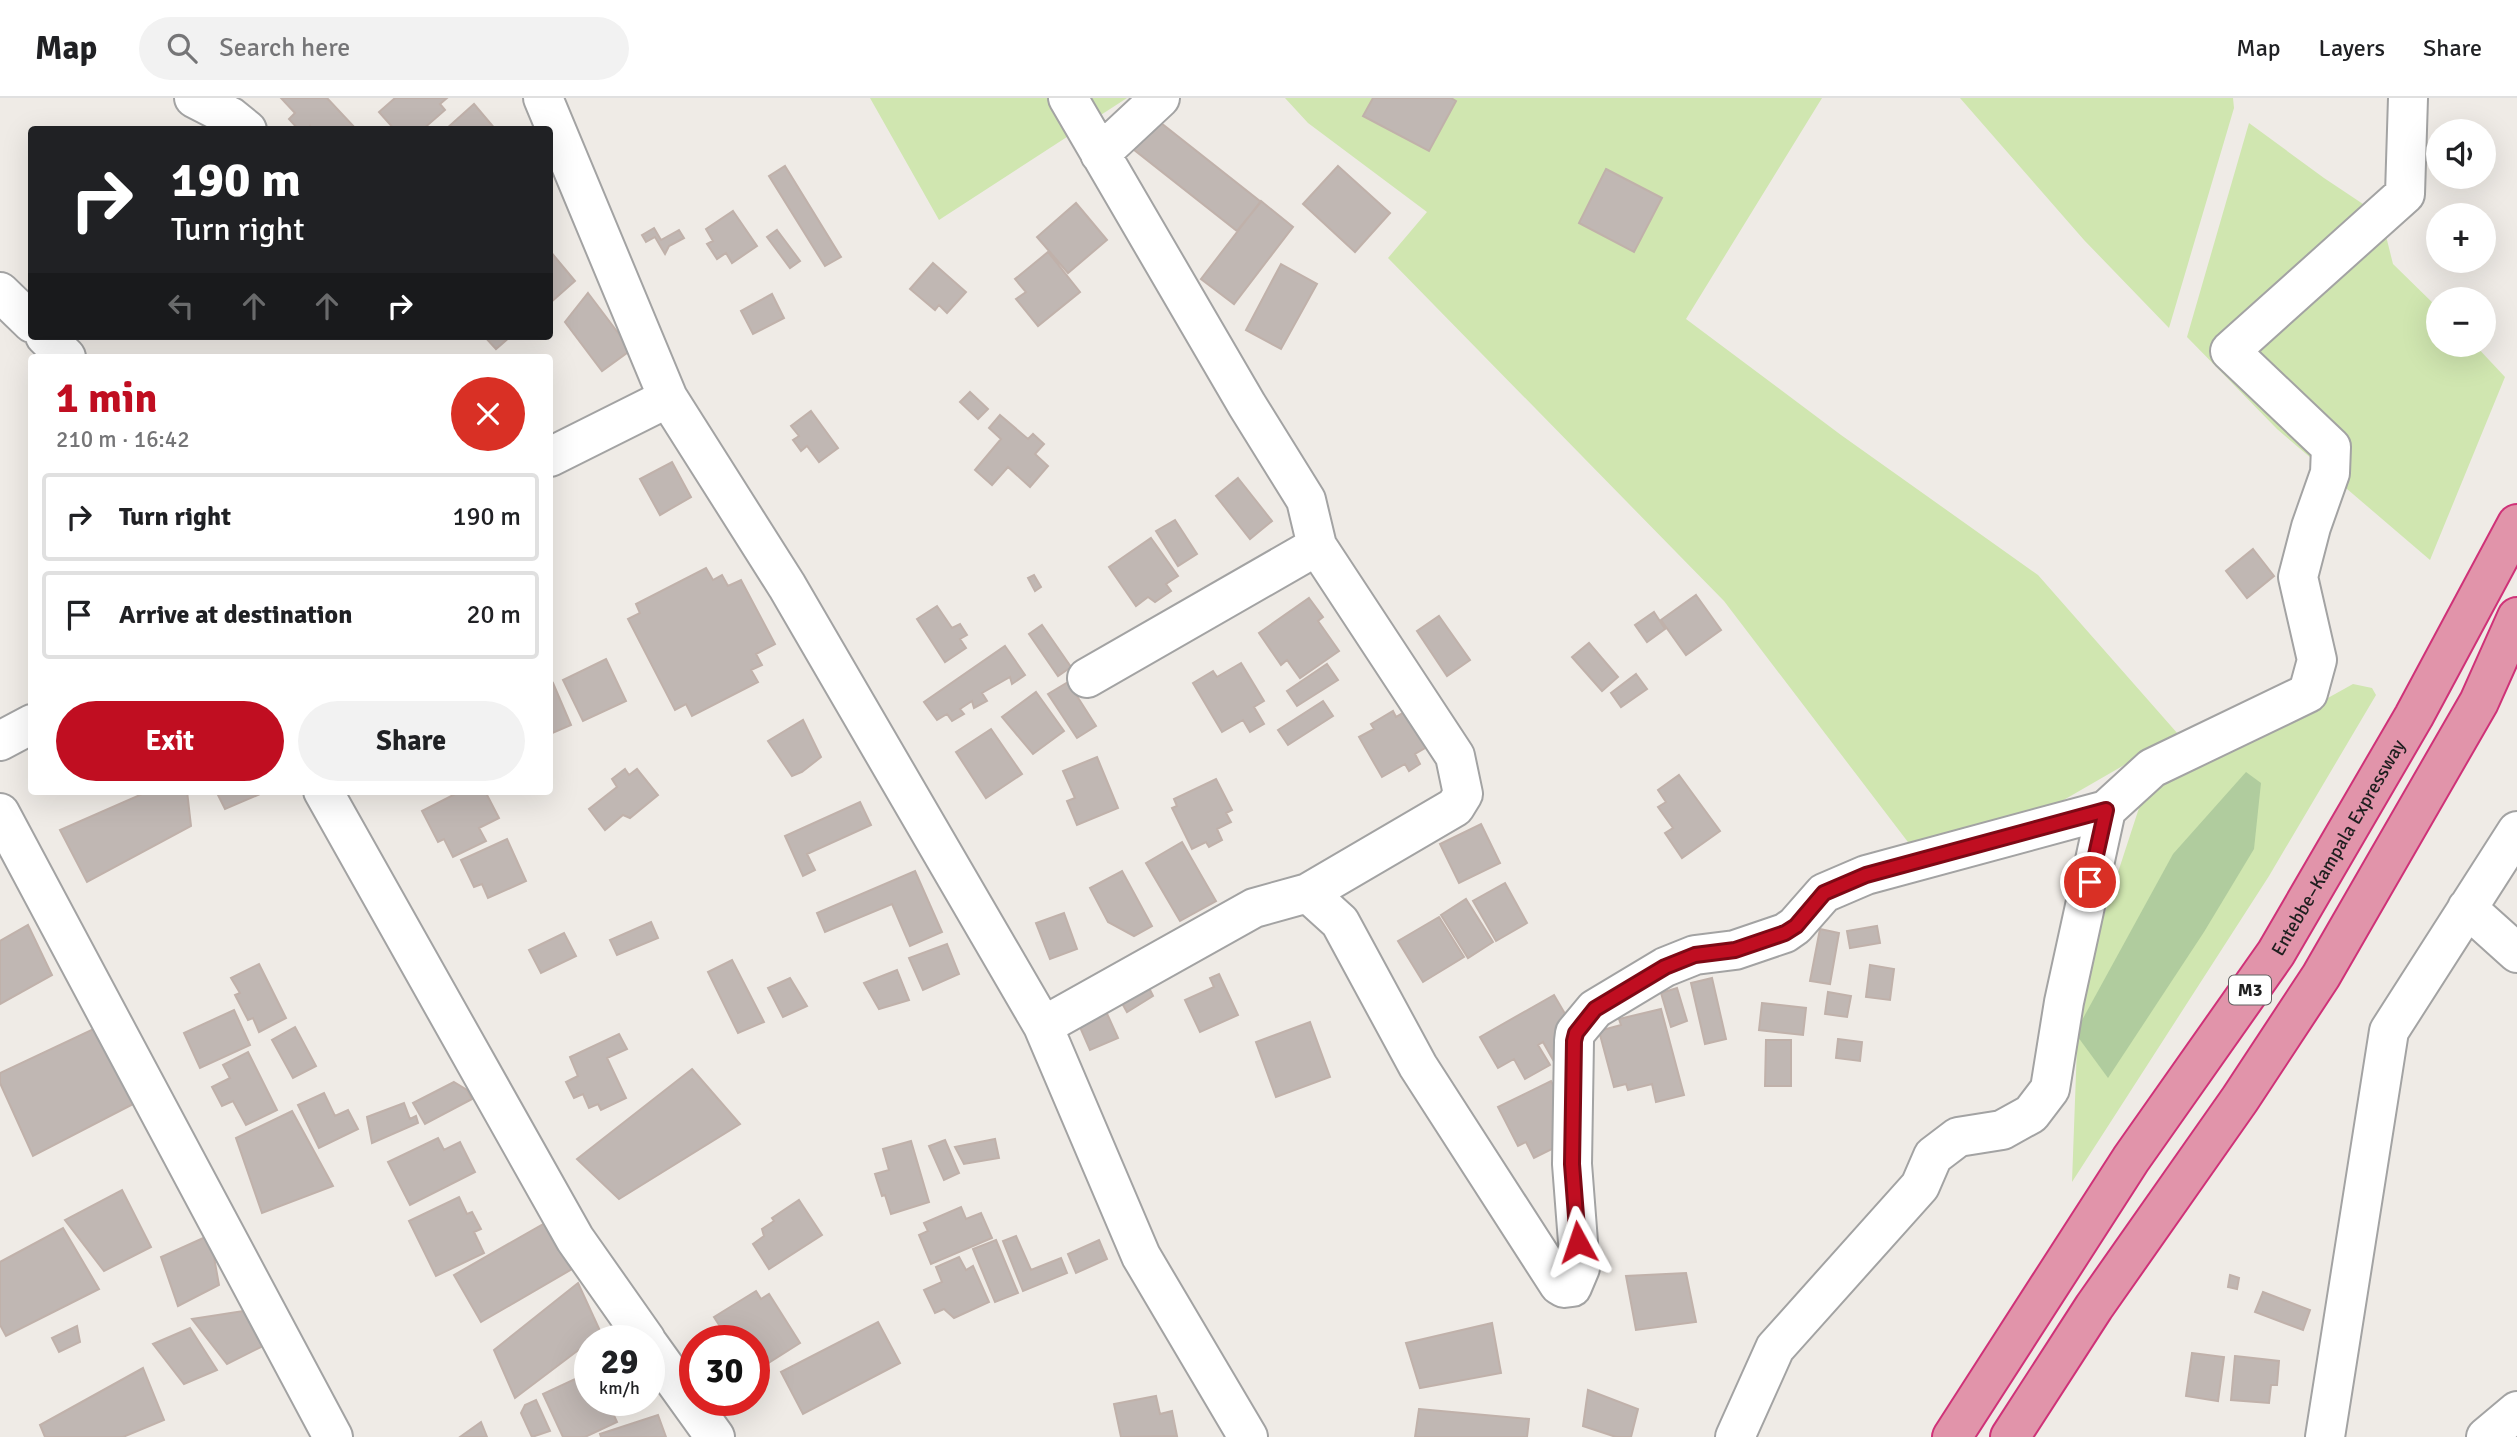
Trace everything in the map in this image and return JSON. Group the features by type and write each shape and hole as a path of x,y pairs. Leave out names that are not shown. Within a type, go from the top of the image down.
{"highway":[{"name":"Entebbe–Kampala Expressway","path":"1952,1437 2131,1159 2276,953 2414,716 2517,524"},
{"name":"M3","path":"2010,1437 2094,1307 2240,1100 2321,976 2479,702 2517,617"}],"street":[{"path":"194,98 231,117 242,126"},
{"path":"543,98 550,126"},
{"path":"1043,1026 1254,908 1308,892 1455,807 1463,794 1455,756 1317,545 1306,500 1247,405 1069,98"},
{"path":"1100,154 1160,98"},
{"path":"1308,892 1340,922 1418,1066 1559,1285 1564,1288 1572,1287 1580,1268 1572,1164 1574,1041 1576,1033 1595,1009 1665,967 1685,959 1715,951 1735,950 1785,933 1796,926 1824,893 1866,875 2106,810 2152,768 2308,693 2317,660 2298,577 2311,527 2330,473 2331,447 2230,351 2405,194 2408,98"},
{"path":"553,140 559,165 668,398 787,586 1043,1026 1141,1256 1248,1437"},
{"path":"0,292 28,319"},
{"path":"49,340 63,354"},
{"path":"553,456 668,398"},
{"path":"1087,678 1317,545"},
{"path":"0,741 28,726"},
{"path":"325,795 575,1239 635,1325"},
{"path":"1735,1437 1775,1348 1920,1186 1933,1156 1958,1137 2002,1130 2031,1114 2050,1089 2064,1002 2106,810"},
{"path":"0,813 333,1437"},
{"path":"2325,1437 2389,1031 2517,831"},
{"path":"2467,908 2517,953"},
{"path":"665,1367 715,1437"},
{"path":"2486,1437 2517,1411"}],"green space":[{"path":"870,98 1127,98 939,220"},
{"path":"1285,98 1822,98 1686,319 1841,435 2038,575 2178,734 2055,805 1927,867 1724,601 1388,258 1427,212 1308,123"},
{"path":"1960,98 2233,98 2234,108 2169,328 2084,240"},
{"path":"2249,123 2381,216 2393,264 2426,296 2426,357 2486,357 2505,377 2430,560 2277,429 2187,337"},
{"path":"2353,684 2372,688 2376,695 2269,876 2072,1182 2079,992 2152,768 2326,699"},
{"path":"2246,772 2261,783 2254,849 2204,932 2108,1078 2075,1033 2173,854"}],"building":[{"path":"281,98 327,98 353,126 295,126 289,119 295,113"},
{"path":"395,98 447,98 440,104 445,110 427,126 391,126 379,112"},
{"path":"1373,98 1451,98 1456,101 1429,151 1363,116"},
{"path":"474,104 493,126 449,126"},
{"path":"1156,119 1261,202 1237,231 1133,149"},
{"path":"785,166 841,257 825,266 769,176"},
{"path":"1338,166 1390,213 1355,252 1303,204"},
{"path":"1606,169 1662,198 1634,252 1579,223"},
{"path":"1261,201 1293,227 1234,304 1201,279"},
{"path":"1076,203 1107,240 1068,273 1037,237"},
{"path":"733,211 757,246 732,263 726,253 717,259 707,244 713,241 706,229"},
{"path":"654,228 661,240 679,230 684,238 669,246 665,254 655,237 646,242 642,235"},
{"path":"777,230 800,261 790,268 767,237"},
{"path":"1048,252 1080,292 1038,326 1016,299 1026,292 1015,279"},
{"path":"553,255 575,281 553,300"},
{"path":"933,263 966,292 947,313 939,305 935,310 910,289"},
{"path":"1281,264 1317,284 1281,349 1246,330"},
{"path":"588,293 631,350 602,371 565,322"},
{"path":"772,294 784,318 753,334 741,311"},
{"path":"488,340 506,340 496,349"},
{"path":"970,392 988,409 978,419 960,402"},
{"path":"811,411 838,448 819,462 807,446 801,451 793,440 799,436 791,426"},
{"path":"1000,415 1028,439 1033,434 1044,444 1035,454 1048,466 1030,487 1008,467 992,485 975,470 1001,439 989,428"},
{"path":"672,462 691,497 660,515 640,479"},
{"path":"1238,478 1272,521 1250,539 1216,496"},
{"path":"1175,520 1197,554 1178,566 1156,531"},
{"path":"1151,538 1178,576 1166,584 1171,591 1155,602 1148,597 1136,606 1109,567"},
{"path":"2253,549 2274,576 2247,598 2226,571"},
{"path":"706,568 713,580 722,575 728,586 741,580 775,644 756,654 762,665 751,670 758,682 692,716 686,704 675,710 628,619 640,613 636,604"},
{"path":"1034,575 1041,587 1035,591 1028,578"},
{"path":"1696,595 1721,630 1686,655 1661,620"},
{"path":"1309,598 1323,617 1318,621 1339,651 1300,678 1287,660 1281,665 1259,633"},
{"path":"937,606 952,628 960,624 967,635 960,639 966,648 945,662 917,619"},
{"path":"1654,612 1665,629 1647,642 1635,625"},
{"path":"1439,616 1470,660 1447,676 1417,631"},
{"path":"1042,625 1071,667 1058,676 1029,634"},
{"path":"1589,643 1618,677 1602,691 1572,657"},
{"path":"1005,646 1025,675 1012,684 1010,677 982,693 987,701 974,708 972,701 960,709 964,714 952,721 947,714 937,720 924,702"},
{"path":"606,659 626,701 583,721 563,680"},
{"path":"1241,663 1264,701 1254,707 1264,724 1250,732 1243,720 1222,732 1193,683 1213,671 1217,677"},
{"path":"1327,664 1338,680 1297,706 1287,691"},
{"path":"1636,674 1647,689 1621,707 1611,693"},
{"path":"1068,682 1096,726 1077,738 1048,694"},
{"path":"553,683 571,725 553,733"},
{"path":"1036,692 1064,731 1033,754 1002,717"},
{"path":"1323,701 1333,716 1288,745 1278,730"},
{"path":"1393,711 1396,717 1406,711 1427,747 1415,754 1420,764 1409,771 1405,764 1382,777 1359,737 1374,729 1371,724"},
{"path":"803,720 821,757 802,772 792,776 768,741"},
{"path":"991,729 1022,774 986,798 956,752"},
{"path":"1097,757 1118,808 1077,825 1067,801 1075,798 1063,771"},
{"path":"625,769 629,775 637,769 658,795 630,818 623,815 605,830 589,809 617,787 612,779"},
{"path":"1679,775 1720,831 1682,858 1665,833 1673,828 1658,807 1666,802 1658,790"},
{"path":"1216,779 1232,810 1226,813 1231,822 1217,829 1222,840 1209,847 1206,842 1192,849 1172,808 1177,806 1174,799"},
{"path":"140,795 187,795 191,826 87,882 60,830"},
{"path":"218,795 258,795 225,809"},
{"path":"453,795 487,795 499,818 479,828 486,841 453,857 444,839 438,842 422,811"},
{"path":"860,802 871,825 807,854 815,870 803,876 785,836"},
{"path":"1481,824 1500,863 1459,883 1440,844"},
{"path":"507,839 526,881 488,898 482,884 474,887 461,860"},
{"path":"1182,842 1216,901 1180,921 1146,863"},
{"path":"915,871 942,932 910,946 892,904 825,932 817,913"},
{"path":"1122,871 1152,926 1134,936 1108,922 1090,888"},
{"path":"1505,883 1527,923 1496,941 1473,901"},
{"path":"1466,899 1493,942 1468,958 1441,915"},
{"path":"1064,913 1077,949 1050,959 1036,923"},
{"path":"1439,917 1464,957 1423,982 1398,941"},
{"path":"651,922 658,938 617,955 610,940"},
{"path":"28,925 52,975 0,1004 0,941"},
{"path":"1877,926 1880,943 1850,948 1847,931"},
{"path":"1820,929 1839,933 1830,984 1810,981"},
{"path":"564,933 576,956 541,973 529,950"},
{"path":"947,944 959,974 923,990 909,958"},
{"path":"732,960 764,1022 738,1033 708,972"},
{"path":"259,964 286,1018 259,1032 253,1018 248,1020 235,995 240,993 231,978"},
{"path":"1870,965 1894,969 1890,1000 1866,997"},
{"path":"897,970 909,1000 879,1009 864,983"},
{"path":"1219,974 1238,1015 1200,1032 1185,1000 1214,987 1210,978"},
{"path":"790,978 807,1006 783,1017 768,988"},
{"path":"1712,978 1726,1039 1705,1044 1691,983"},
{"path":"1145,980 1153,996 1127,1012 1118,996"},
{"path":"1677,988 1687,1021 1671,1027 1661,993"},
{"path":"1828,992 1851,996 1847,1017 1825,1014"},
{"path":"1554,995 1585,1048 1556,1065 1543,1042 1538,1045 1550,1065 1525,1079 1514,1059 1498,1068 1480,1037"},
{"path":"1762,1003 1806,1008 1803,1035 1759,1030"},
{"path":"1104,1007 1118,1038 1090,1050 1076,1018"},
{"path":"1661,1009 1684,1095 1656,1102 1652,1084 1628,1090 1626,1084 1614,1087 1599,1031 1621,1025 1619,1019"},
{"path":"234,1010 250,1045 200,1068 184,1033"},
{"path":"1310,1022 1330,1077 1276,1097 1256,1042"},
{"path":"102,1025 139,1101 33,1156 0,1083 0,1073"},
{"path":"295,1027 316,1066 293,1078 272,1040"},
{"path":"619,1034 627,1049 607,1058 626,1098 601,1110 598,1104 589,1108 583,1094 574,1098 566,1082 578,1076 570,1057"},
{"path":"1838,1039 1862,1042 1860,1061 1836,1058"},
{"path":"1766,1040 1791,1040 1791,1086 1765,1086"},
{"path":"248,1052 277,1110 246,1125 233,1101 222,1106 212,1087 230,1078 223,1065"},
{"path":"692,1069 740,1124 619,1199 577,1159"},
{"path":"1551,1081 1578,1136 1534,1158 1526,1142 1518,1146 1498,1107"},
{"path":"454,1082 467,1090 472,1099 425,1124 413,1103"},
{"path":"324,1093 335,1116 348,1110 358,1129 319,1148 298,1105"},
{"path":"404,1103 410,1119 416,1116 418,1123 372,1143 367,1117"},
{"path":"292,1111 333,1186 262,1213 236,1138"},
{"path":"438,1138 444,1150 460,1142 475,1172 410,1205 388,1162"},
{"path":"995,1139 999,1158 964,1164 955,1147"},
{"path":"945,1140 959,1173 944,1180 929,1146"},
{"path":"911,1141 929,1202 891,1214 875,1174 889,1170 883,1149"},
{"path":"122,1190 151,1247 104,1271 65,1220"},
{"path":"459,1197 467,1214 472,1212 481,1229 474,1232 484,1253 436,1276 409,1221"},
{"path":"799,1200 822,1235 769,1269 753,1244 764,1236 762,1229 774,1221 772,1218"},
{"path":"961,1207 966,1219 981,1213 992,1238 931,1264 919,1235 928,1231 924,1223"},
{"path":"552,1219 579,1265 481,1322 454,1275"},
{"path":"63,1228 99,1289 6,1336 0,1325 0,1262"},
{"path":"210,1235 219,1285 178,1306 161,1257"},
{"path":"1016,1236 1031,1270 1061,1258 1067,1273 1023,1291 1003,1241"},
{"path":"996,1240 1018,1293 995,1302 973,1249"},
{"path":"1099,1240 1107,1259 1076,1273 1068,1254"},
{"path":"959,1257 966,1270 973,1266 989,1302 954,1318 944,1309 935,1313 924,1290 942,1282 936,1267"},
{"path":"1686,1273 1696,1322 1636,1330 1626,1276"},
{"path":"2230,1275 2239,1278 2237,1289 2228,1287"},
{"path":"578,1283 597,1325 574,1325 574,1353 515,1398 494,1350"},
{"path":"756,1291 761,1299 769,1294 800,1343 770,1362 770,1325 719,1325 714,1317"},
{"path":"2263,1292 2310,1310 2303,1330 2255,1312"},
{"path":"243,1311 265,1345 227,1364 192,1319"},
{"path":"878,1322 900,1363 803,1414 781,1372"},
{"path":"1492,1323 1501,1373 1420,1388 1406,1343"},
{"path":"77,1326 80,1342 59,1352 52,1338"},
{"path":"190,1328 217,1370 184,1384 153,1344"},
{"path":"2192,1353 2224,1357 2218,1401 2186,1396"},
{"path":"2235,1356 2279,1361 2277,1385 2271,1385 2269,1403 2231,1400"},
{"path":"143,1368 164,1420 123,1437 45,1437 40,1425"},
{"path":"574,1379 574,1416 614,1416 617,1422 585,1437 563,1437 543,1394"},
{"path":"1588,1390 1638,1409 1631,1437 1616,1437 1583,1426"},
{"path":"1156,1396 1160,1414 1172,1411 1177,1436 1121,1437 1114,1404"},
{"path":"536,1400 550,1431 532,1437 521,1413 525,1405"},
{"path":"1419,1409 1529,1419 1527,1437 1415,1437"},
{"path":"658,1416 666,1437 601,1437 600,1434"},
{"path":"481,1422 487,1437 460,1437"}],"route":[{"path":"1578,1242 1572,1164 1574,1041 1576,1033 1595,1009 1665,967 1695,955 1735,950 1785,933 1796,926 1824,893 1866,875 2106,810 2090,882"}]}
